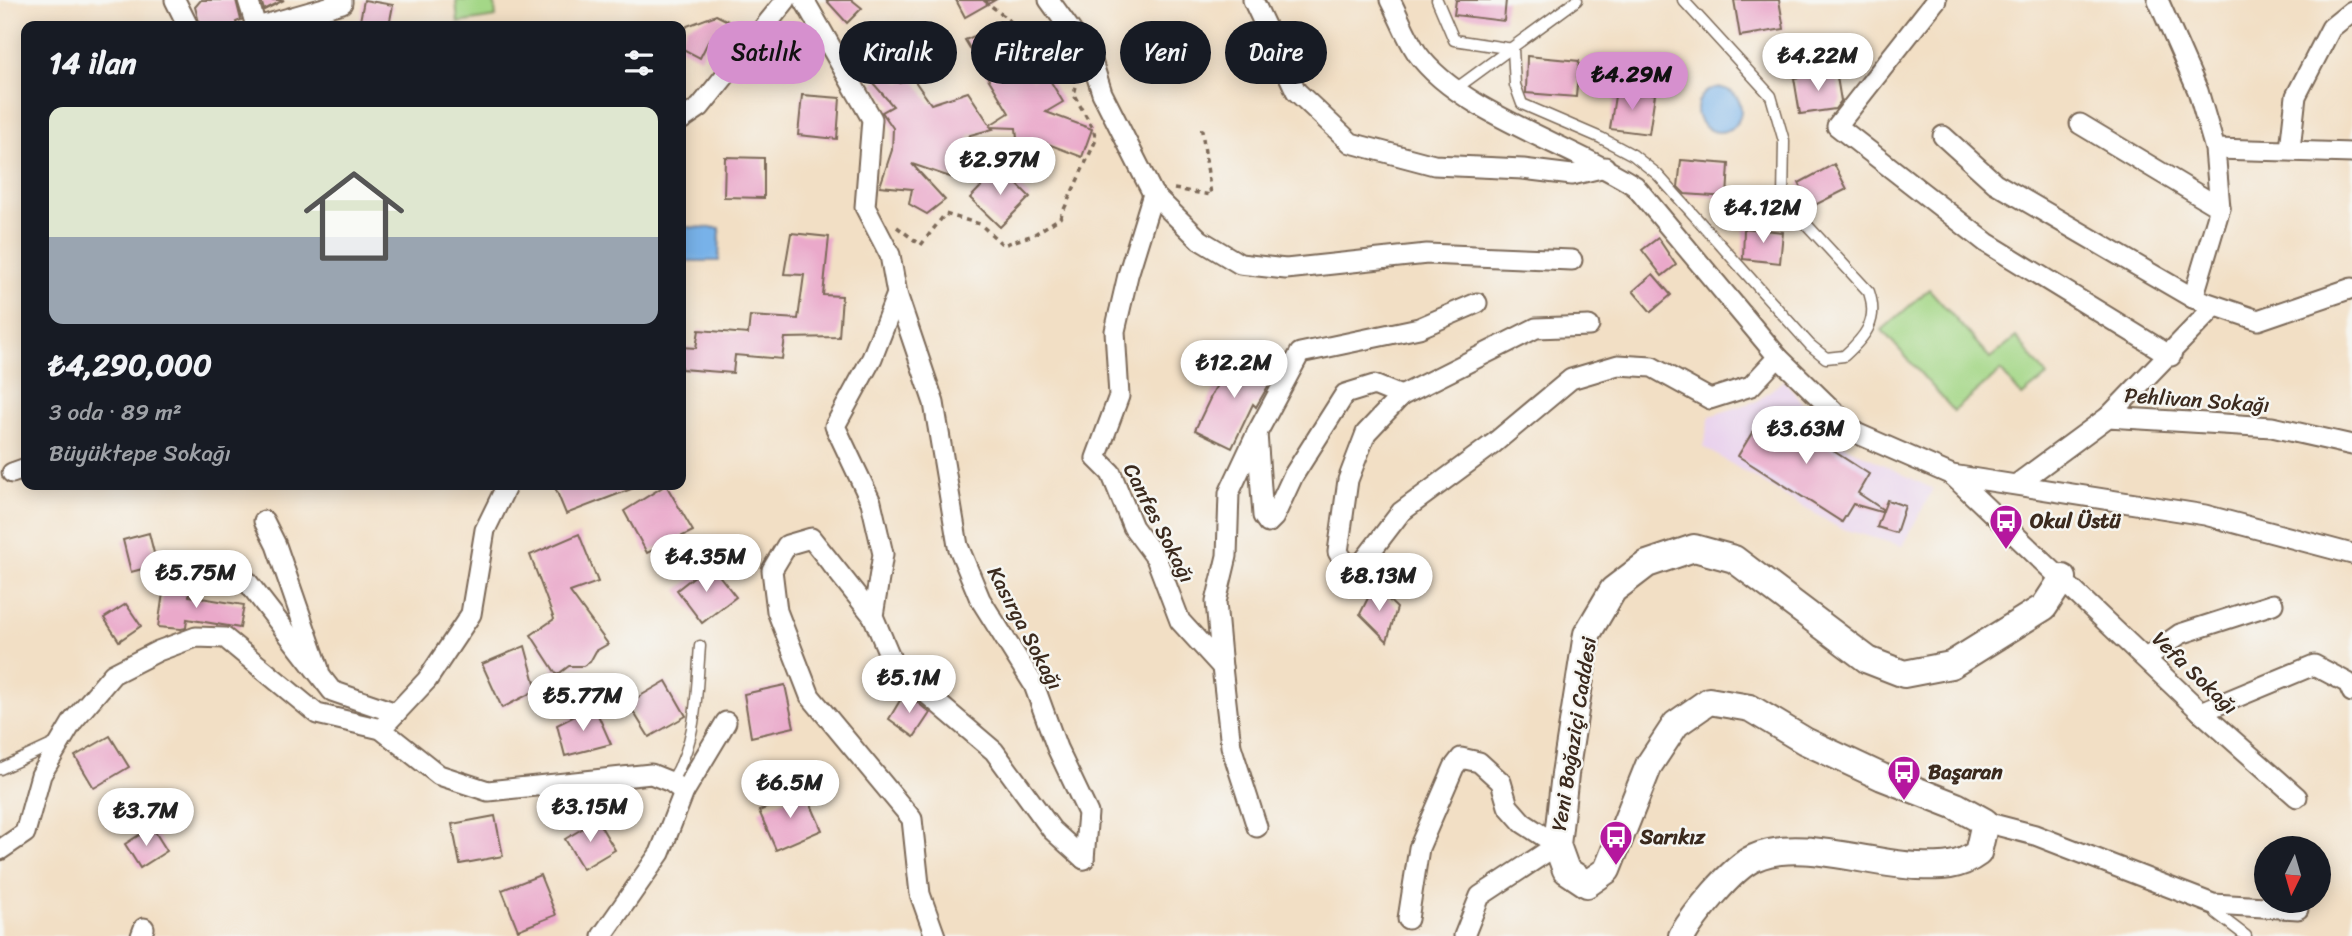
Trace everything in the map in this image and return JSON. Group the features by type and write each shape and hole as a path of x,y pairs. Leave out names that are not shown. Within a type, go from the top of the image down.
{"street":[{"path":"175,0 186,21"},
{"path":"247,0 254,21"},
{"path":"279,21 342,3 342,0"},
{"path":"686,117 700,107 786,0"},
{"name":"Kasırga Sokağı","path":"804,0 873,119 865,207 890,255 897,294 934,403 958,546 979,599 1034,685 1057,748 1088,813 1084,859 1052,830 994,751 894,666 873,616"},
{"path":"1049,0 1064,21"},
{"path":"1253,0 1296,92 1351,144 1434,165 1524,169 1573,175 1605,167"},
{"path":"1390,0 1417,53 1454,89 1605,167 1635,186 1778,357 1856,433 1952,475 2204,516 2352,554"},
{"path":"1936,0 1837,126 1987,243 2171,356"},
{"path":"2158,0 2198,91 2215,149 2220,208 2193,298"},
{"path":"2290,149 2296,96 2331,28 2352,11"},
{"path":"1099,84 1150,189 1200,240 1240,264 1286,269 1427,254 1572,260"},
{"path":"2080,124 2220,208"},
{"path":"1943,136 1995,183 2193,298 2258,320 2352,288"},
{"path":"2215,149 2290,149 2352,153"},
{"name":"Canfes Sokağı","path":"1150,189 1115,331 1119,396 1096,458 1111,473 1133,527 1156,558 1180,621 1222,667"},
{"path":"873,616 883,554 871,502 835,426 872,358 897,294"},
{"name":"Canfes Sokağı","path":"1222,667 1216,602 1227,556 1229,493 1257,433 1300,353 1419,328 1477,303"},
{"path":"2108,417 2171,356 2215,306"},
{"path":"1589,326 1536,328 1401,396 1366,433 1348,480 1338,552 1347,565 1362,563 1401,512 1493,444 1571,379 1618,365 1652,367 1710,399 1751,386 1778,357"},
{"path":"1257,433 1263,516 1268,523 1274,517 1319,432 1345,394 1374,385 1401,396"},
{"name":"Pehlivan Sokağı","path":"2017,484 2108,417 2272,427 2352,445"},
{"name":"Vefa Sokağı","path":"1952,475 2201,712 2297,797"},
{"path":"381,729 427,680 471,614 485,530 505,490"},
{"path":"264,521 276,545 311,640 321,677"},
{"path":"873,616 811,538 787,545 772,570 777,611 810,696 912,819 920,894 935,936"},
{"name":"Yeni Boğaziçi Caddesi","path":"1985,822 1956,806 1816,747 1750,708 1709,701 1676,724 1648,765 1607,870 1587,884 1566,870 1557,845 1587,634 1613,590 1647,564 1694,548 1734,559 1868,660 1904,674 1951,664 2044,607 2063,578"},
{"path":"243,576 332,691 397,713"},
{"path":"2146,658 2180,634 2273,604"},
{"path":"0,850 25,833 41,775 62,739 113,674 158,651 196,637 225,638 317,714 381,729 439,775 488,791 651,774 678,787"},
{"path":"2201,712 2314,665 2351,685"},
{"path":"1222,667 1231,746 1257,827"},
{"path":"602,936 660,853 678,787 726,722"},
{"path":"1409,919 1419,848 1454,766 1461,758 1479,762 1501,782 1508,806 1523,823 1557,845 1480,897 1464,936"},
{"path":"1682,936 1708,901 1753,858 1778,852 1816,853 1910,866 1941,867 1964,863 1978,853 1985,822 2035,835 2213,904 2254,906"}],"lane":[{"path":"1437,0 1454,40 1513,49"},
{"path":"1454,89 1513,49 1577,0"},
{"path":"1513,49 1515,85 1522,104 1633,155 1657,174 1810,345 1826,358 1843,356 1871,324 1875,309 1869,292 1783,199 1784,141 1771,96 1683,0"},
{"path":"678,787 693,732 700,646"},
{"path":"0,769 62,739"},
{"path":"2213,904 2216,913 2246,936"}],"path":[{"path":"984,0 1011,21"},
{"path":"889,221 921,245 945,214 980,224 1003,245 1033,235 1060,218 1096,140 1089,122"},
{"path":"1150,189 1211,195 1201,124"}],"shaded area":[{"path":"1784,380 1831,439 1933,489 1902,546 1839,528 1703,447 1710,416 1757,401"}],"green space":[{"path":"456,0 494,0 496,17 458,21"},
{"path":"1929,289 1990,358 2016,337 2047,376 2022,396 2001,371 1954,411 1882,330"}],"water":[{"path":"1719,88 1734,95 1741,110 1734,125 1719,132 1704,125 1697,110 1704,95"},
{"path":"686,227 720,228 719,261 686,261"}],"building":[{"path":"201,0 236,0 241,20 199,21 195,7"},
{"path":"261,0 284,0 264,10"},
{"path":"364,0 393,5 390,21 360,21"},
{"path":"826,0 852,0 862,8 849,21 845,21"},
{"path":"956,0 995,0 965,17"},
{"path":"1456,0 1506,0 1504,21 1454,15"},
{"path":"1734,0 1779,0 1784,29 1740,36"},
{"path":"716,15 728,21 707,21 707,44 700,58 686,51 686,28"},
{"path":"971,37 971,50 965,40"},
{"path":"1527,56 1579,61 1576,97 1526,93"},
{"path":"1836,71 1841,101 1835,109 1800,114 1794,78"},
{"path":"874,84 917,84 931,104 968,92 990,125 1009,113 992,84 1052,84 1063,102 1046,112 1092,129 1082,157 1043,142 1044,156 1019,159 1016,128 991,127 993,129 970,135 953,178 912,164 945,200 927,214 909,204 912,189 880,186 892,150 893,128 882,112 893,106"},
{"path":"1616,89 1655,94 1649,134 1610,129"},
{"path":"802,95 840,98 837,139 798,135"},
{"path":"725,157 764,158 764,198 724,197"},
{"path":"1681,160 1729,164 1727,197 1685,194 1678,187"},
{"path":"1834,164 1847,189 1811,207 1799,183"},
{"path":"1000,167 1030,197 1000,227 970,198"},
{"path":"1744,228 1783,232 1780,263 1743,259"},
{"path":"791,233 829,237 823,295 842,296 839,337 785,338 782,359 735,355 733,373 686,369 686,347 696,348 699,330 748,334 750,316 798,319 804,275 784,274"},
{"path":"1658,238 1676,265 1662,276 1642,250"},
{"path":"1653,274 1671,295 1651,312 1633,291"},
{"path":"1239,352 1274,376 1256,407 1253,404 1232,448 1195,430 1214,390"},
{"path":"1767,408 1869,474 1858,493 1882,509 1881,512 1853,504 1842,522 1738,456"},
{"path":"556,490 629,490 566,514"},
{"path":"658,490 669,490 693,531 647,553 624,511"},
{"path":"1887,500 1905,506 1896,533 1877,527"},
{"path":"149,533 157,565 131,572 123,540"},
{"path":"579,534 598,582 570,592 608,644 596,651 590,662 583,666 569,666 557,675 531,635 554,619 530,555"},
{"path":"710,564 736,597 702,623 677,590"},
{"path":"164,586 189,589 189,596 244,605 240,628 187,619 186,628 158,627"},
{"path":"1374,586 1397,608 1387,641 1360,614"},
{"path":"126,604 141,626 119,641 104,618"},
{"path":"525,646 537,690 502,708 482,664"},
{"path":"666,681 686,716 649,737 628,703"},
{"path":"785,685 794,727 751,737 744,694"},
{"path":"905,692 930,713 914,737 889,719"},
{"path":"594,706 611,744 565,756 557,725"},
{"path":"110,736 129,767 94,788 75,756"},
{"path":"805,791 822,830 776,850 759,811"},
{"path":"495,816 503,856 460,864 452,824"},
{"path":"597,820 615,850 583,869 565,839"},
{"path":"152,827 167,851 140,868 125,844"},
{"path":"540,875 556,915 518,930 502,890"}],"place":[{"name":"Okul Üstü","path":"2006,551"},
{"name":"Başaran","path":"1904,802"},
{"name":"Sarıkız","path":"1616,867"}]}
